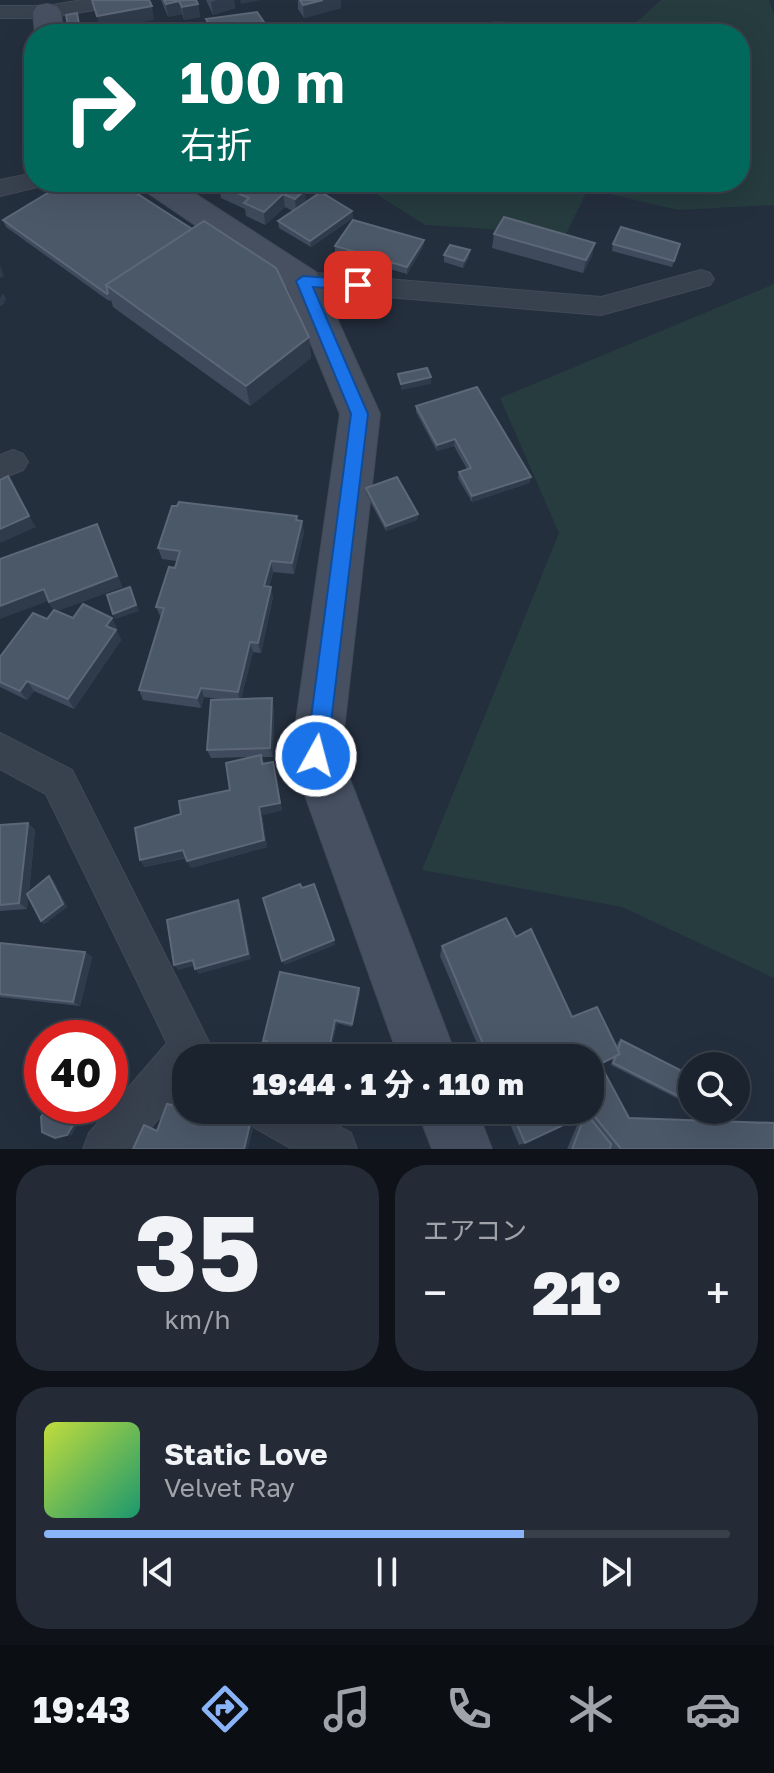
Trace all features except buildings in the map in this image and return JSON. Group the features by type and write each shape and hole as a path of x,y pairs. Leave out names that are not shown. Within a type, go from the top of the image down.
{"street":[{"path":"0,12 48,23 118,0"},
{"path":"0,188 24,183"},
{"path":"169,192 303,281 601,306 701,279"},
{"path":"303,281 360,414 316,756 423,1044"},
{"path":"0,750 59,782 190,1044"},
{"path":"105,1149 172,1076"},
{"path":"290,1124 335,1149"},
{"path":"452,1124 462,1149"}],"green space":[{"path":"661,0 769,0 774,15 774,205 678,210 601,192 750,192 750,24 634,24"},
{"path":"493,21 562,24 492,24"},
{"path":"373,192 587,192 566,234 425,225"},
{"path":"774,284 774,978 622,907 422,870 559,533 500,398"}],"route":[{"path":"316,756 360,414 303,281 358,285"}]}
